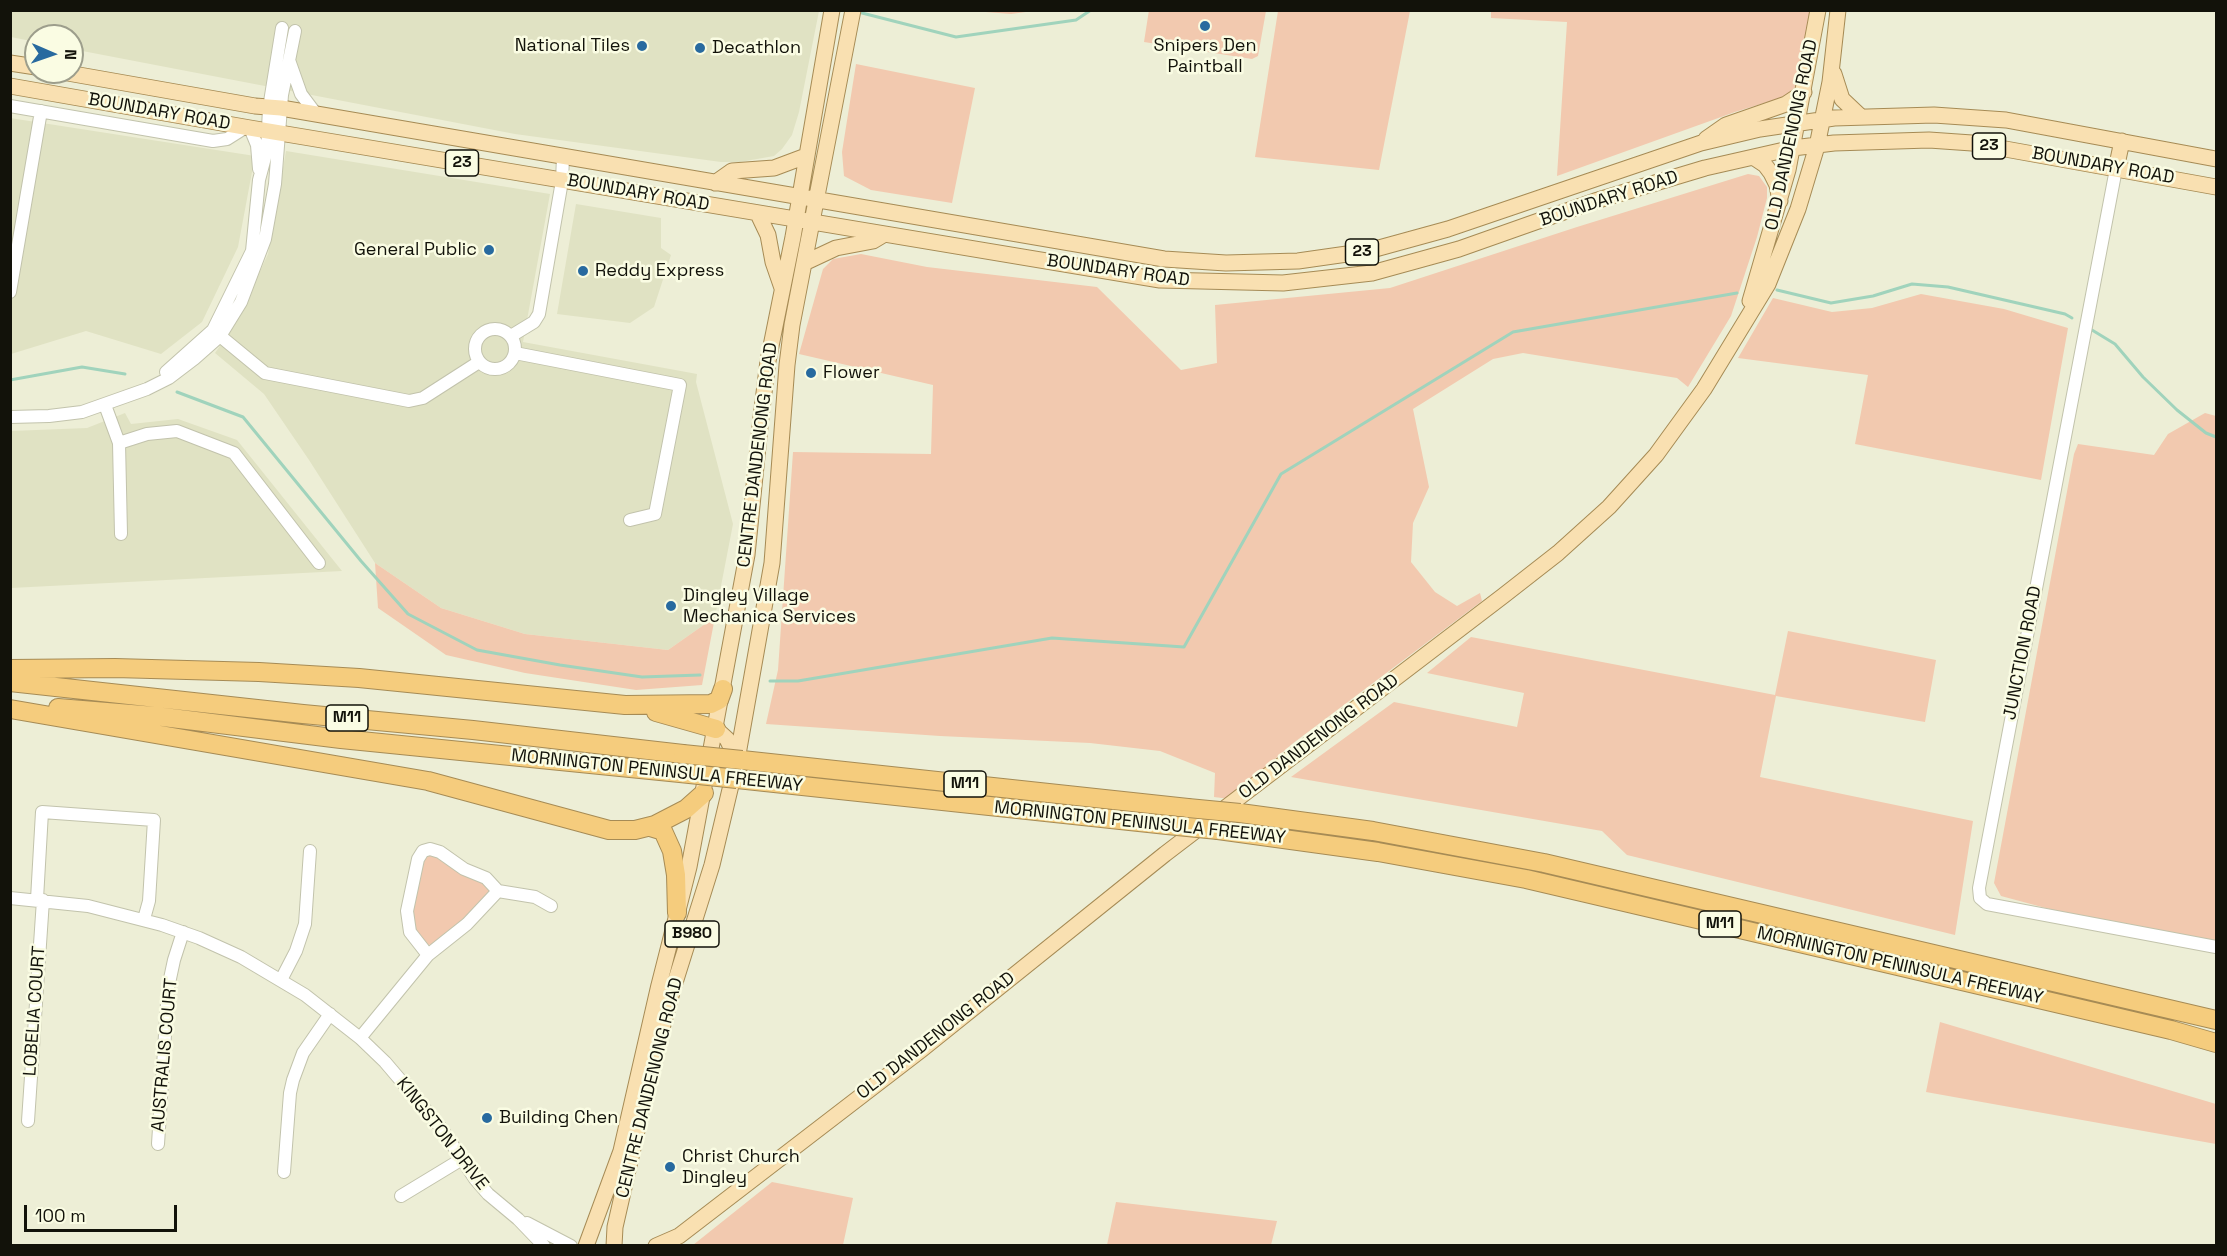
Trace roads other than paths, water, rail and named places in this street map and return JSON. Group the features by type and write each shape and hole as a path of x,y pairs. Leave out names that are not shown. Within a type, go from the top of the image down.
{"highway":[{"path":"10,669 115,668 270,672 382,680 625,705 707,704 719,700 723,689"},
{"name":"MORNINGTON PENINSULA FREEWAY","path":"10,682 683,754 738,765 1378,852 1526,879 2171,1030 2217,1043"},
{"name":"MORNINGTON PENINSULA FREEWAY","path":"10,705 155,716 341,739 680,773 738,765 1240,813 1373,831 1544,863 2217,1020"},
{"path":"625,705 716,729"},
{"path":"10,710 428,781 609,830 635,830 650,827 686,809 704,793"},
{"path":"650,827 662,830 669,844 675,868 678,913"}],"main road":[{"name":"CENTRE DANDENONG ROAD","path":"586,1245 621,1151 689,867 704,793 747,555 763,401 832,10"},
{"name":"CENTRE DANDENONG ROAD","path":"614,1245 615,1227 650,1071 673,989 704,894 738,765 771,563 787,365 853,10"},
{"name":"OLD DANDENONG ROAD","path":"1742,327 1780,204 1798,123 1818,10"},
{"name":"OLD DANDENONG ROAD","path":"656,1245 676,1241 921,1050 1165,854 1558,553 1609,507 1656,455 1704,389 1762,295 1798,209 1817,146 1833,66 1838,10"},
{"path":"1833,66 1842,99 1860,116"},
{"name":"BOUNDARY ROAD","path":"84,76 1164,259 1226,263 1287,262 1368,251 1448,229 1701,143 1760,129 1860,116 1934,114 2006,120 2217,159"},
{"name":"BOUNDARY ROAD","path":"10,86 562,181 1160,280 1284,283 1383,270 1459,249 1595,201 1670,178 1793,148 1882,140 1949,141 1995,146 2217,187"},
{"path":"1701,143 1726,125 1786,104 1804,92"},
{"path":"2116,169 2122,141"},
{"path":"715,183 732,171 774,168 806,156"},
{"path":"1753,157 1771,172 1778,189 1780,204"},
{"path":"569,158 582,173 601,187"},
{"path":"758,214 768,235 773,262 782,289"},
{"path":"789,256 805,261 836,248 873,241 886,234"},
{"path":"704,793 738,765 727,739 716,729"}],"street":[{"path":"10,417 82,412 147,389 169,378 216,333 241,302 265,239 275,184 275,108 289,30 289,59 275,108"},
{"path":"289,59 301,94 315,114"},
{"path":"10,106 213,141 227,139 248,128 256,145 259,180 252,251 216,333"},
{"path":"10,292 41,111"},
{"path":"259,180 274,131"},
{"path":"511,336 534,322 539,314 562,181 569,158"},
{"name":"JUNCTION ROAD","path":"2116,169 1978,888 1980,898 1987,904 2217,947"},
{"path":"500,328 511,336 515,353 507,365 501,368 487,368 479,362 474,349 476,341 485,331 500,328"},
{"path":"216,333 265,373 410,401 423,398 479,362"},
{"path":"515,353 680,385 655,514 630,520"},
{"path":"105,405 119,443 121,534"},
{"path":"119,443 147,434 177,431 234,453 319,563"},
{"name":"LOBELIA COURT","path":"28,1121 40,900 42,812 154,820 149,901 144,919"},
{"path":"428,955 410,932 407,912 416,866 423,851 430,849 440,852 464,869 486,878 498,891 535,897 551,906"},
{"path":"281,980 296,951 304,924 310,851"},
{"path":"360,1038 428,955 467,924 498,891"},
{"name":"KINGSTON DRIVE","path":"10,898 88,906 144,919 183,932 241,957 281,980 360,1038 418,1098 488,1194 518,1218 544,1245"},
{"name":"AUSTRALIS COURT","path":"158,1144 168,988 183,932"},
{"path":"284,1172 293,1080 303,1053 330,1014"},
{"path":"401,1196 462,1159"},
{"name":"KINGSTON DRIVE","path":"518,1218 571,1245"}],"waterway":[{"path":"862,13 956,37 1076,20 1091,10"},
{"path":"1777,290 1831,303 1873,296 1912,284 1948,287 2065,314 2072,318"},
{"path":"770,681 798,681 1052,638 1184,647 1281,474 1513,332 1737,293"},
{"path":"2092,330 2115,344 2143,377 2177,410 2206,433 2216,437"},
{"path":"10,380 82,367 125,374"},
{"path":"177,392 243,417 361,561 408,614 477,650 642,677 700,675"}],"place":[{"name":"Snipers Den Paintball","path":"1205,26"},
{"name":"National Tiles","path":"642,46"},
{"name":"Decathlon","path":"700,48"},
{"name":"General Public","path":"489,250"},
{"name":"Reddy Express","path":"583,271"},
{"name":"Flower","path":"811,373"},
{"name":"Dingley Village Mechanica Services","path":"671,606"},
{"name":"Building Chen","path":"487,1118"},
{"name":"Christ Church Dingley","path":"670,1167"}]}
